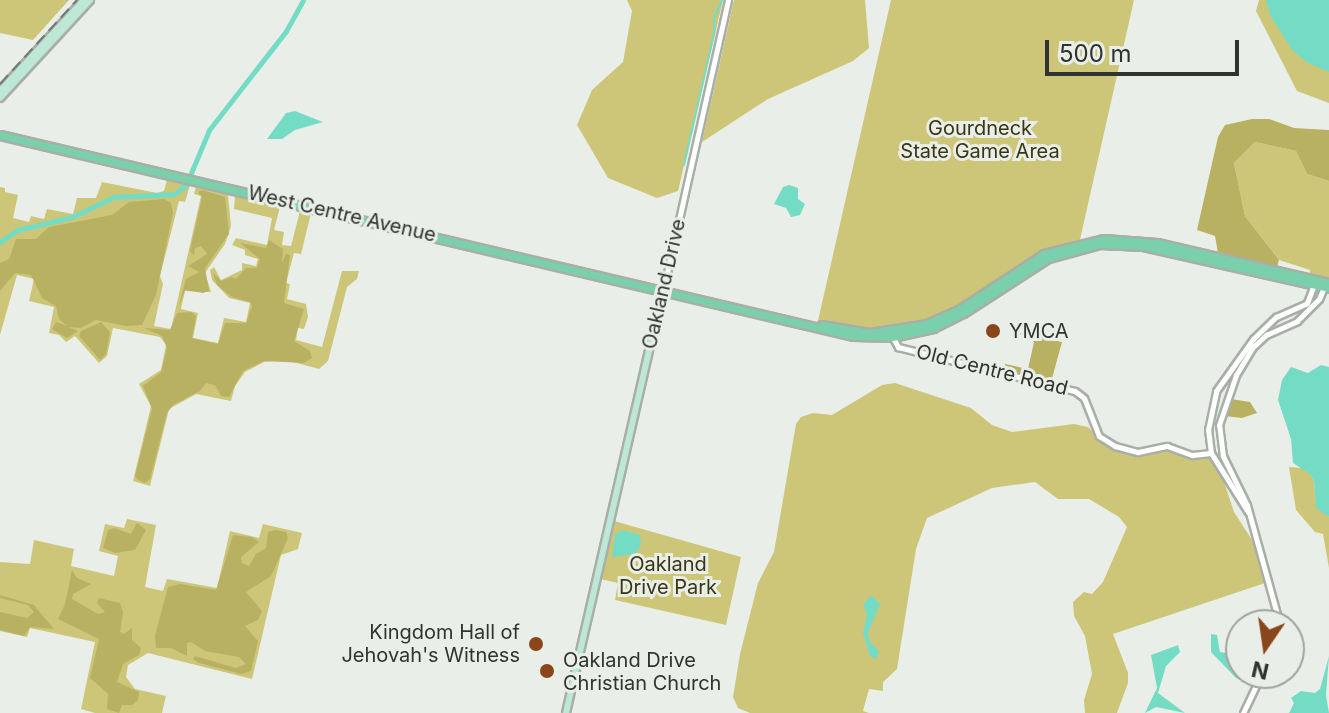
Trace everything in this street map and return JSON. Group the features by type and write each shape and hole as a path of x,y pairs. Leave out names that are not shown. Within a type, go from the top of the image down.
{"main road":[{"path":"0,91 84,0"},
{"path":"0,98 90,0"},
{"name":"West Centre Avenue","path":"0,135 841,334 919,332 951,320 1048,258 1100,244 1143,246 1327,285"},
{"name":"Oakland Drive","path":"566,713 663,291"}],"street":[{"name":"Oakland Drive","path":"663,291 728,0"},
{"path":"1249,513 1211,453 1208,430 1222,379 1271,321 1307,303 1315,282"},
{"path":"1276,609 1249,513 1239,483 1223,455 1218,434 1236,375 1253,347 1266,335 1297,321 1319,299 1327,285"},
{"name":"Old Centre Road","path":"892,335 898,347 1075,391 1088,406 1097,433 1115,446 1138,452 1167,446 1192,455 1211,453"},
{"path":"1243,713 1254,689"}],"green space":[{"path":"0,0 69,0 33,40 0,33"},
{"path":"627,0 723,0 678,191 657,198 608,178 577,125 592,90 623,62 632,11"},
{"path":"734,0 865,0 869,48 853,61 768,99 702,142"},
{"name":"Gourdneck State Game Area","path":"891,0 1134,0 1079,244 952,315 894,333 817,325"},
{"path":"1259,0 1329,0 1329,103 1297,91 1256,11"},
{"path":"1255,142 1296,151 1307,174 1329,181 1329,283 1309,278 1310,270 1279,260 1245,216 1234,163"},
{"path":"167,180 190,185 185,202 179,201 160,276 163,284 154,326 171,329 201,196 194,194 196,187 228,195 231,226 225,244 205,273 211,292 185,291 181,309 198,313 193,338 218,343 224,318 246,322 250,303 229,298 212,280 210,270 214,267 221,280 242,270 242,263 256,266 258,259 245,255 245,250 232,245 236,238 267,245 272,218 234,209 235,196 280,207 274,230 284,232 282,245 291,246 300,211 311,213 301,254 294,253 286,283 290,284 287,299 306,304 308,317 304,329 298,328 296,340 322,347 342,271 359,271 357,279 347,287 328,361 319,369 286,360 264,362 245,372 235,386 231,401 196,394 169,409 150,486 133,481 151,406 139,384 161,370 166,345 160,337 113,328 107,356 99,363 75,336 66,342 59,335 49,333 54,307 29,301 34,279 17,275 0,335 0,187 5,188 5,192 18,195 13,218 29,222 31,216 44,219 47,209 73,214 77,198 96,198 102,182 157,193 164,191"},
{"path":"895,383 971,408 992,425 1012,432 1074,424 1088,427 1104,443 1124,451 1143,454 1168,449 1210,459 1223,479 1234,512 1254,543 1265,583 1113,634 1128,673 1128,683 1117,713 1085,713 1084,700 1092,674 1085,636 1074,616 1073,602 1084,592 1092,594 1103,582 1127,527 1119,517 1089,499 1058,499 1035,482 992,488 927,518 916,549 897,669 883,682 883,691 869,689 863,711 869,713 750,713 738,708 733,697 740,654 758,583 774,552 796,424 801,417 813,413 832,415 882,385"},
{"path":"1289,467 1302,468 1310,473 1316,503 1329,517 1329,568 1323,534 1315,532 1296,510"},
{"path":"127,519 156,525 145,587 163,591 167,579 217,588 230,531 259,538 263,524 302,533 298,549 281,555 252,679 148,653 128,665 126,677 135,689 166,696 162,713 95,713 81,709 95,642 30,628 27,637 0,631 0,562 30,564 34,540 74,549 71,566 114,576 118,556 99,551 105,524 124,528"},
{"name":"Oakland Drive Park","path":"614,521 741,557 726,625 615,600 618,583 600,579"}],"shaded area":[{"path":"1266,0 1329,0 1329,72 1308,63 1292,50 1270,15"},
{"path":"295,111 323,122 295,130 282,139 267,139 286,113"},
{"path":"1269,119 1294,128 1329,130 1329,181 1307,174 1296,151 1255,142 1234,163 1245,216 1279,260 1277,267 1218,253 1215,236 1197,230 1218,137 1225,125"},
{"path":"783,187 798,188 798,199 805,204 800,215 791,217 786,208 774,204"},
{"path":"202,190 225,197 229,234 205,268 209,291 185,290 178,309 186,279 199,272 188,266 207,254 201,246 195,248 194,255 190,251 202,197 198,192"},
{"path":"164,199 171,203 173,213 156,295 142,325 126,326 96,320 81,328 68,327 78,331 67,338 52,329 56,322 67,326 59,319 56,306 42,298 31,275 15,273 0,291 0,263 9,259 16,239 36,239 49,227 112,215 129,202"},
{"path":"269,240 283,249 282,263 286,254 290,255 284,303 304,309 294,341 310,351 312,358 304,363 264,361 243,371 229,397 221,396 215,385 206,383 200,391 173,405 167,413 150,479 145,483 138,480 135,476 152,409 143,386 161,372 167,348 162,336 144,328 170,330 177,313 191,312 196,316 192,338 218,344 225,323 246,323 252,306 250,302 232,297 217,285 213,273 221,281 232,277 236,279 246,268 257,268 260,259 240,243 266,248"},
{"path":"101,322 110,332 106,354 100,360 79,336 81,331"},
{"path":"1020,333 1062,342 1051,382 1004,371 1005,364 1028,369 1034,342 1024,340"},
{"path":"1321,365 1329,367 1329,517 1316,508 1314,481 1310,474 1293,463 1291,439 1278,400 1282,380 1291,367 1308,373"},
{"path":"1231,399 1250,402 1257,413 1242,418 1225,416"},
{"path":"137,523 146,530 135,550 115,553 103,548 108,530 114,528 131,534"},
{"path":"622,530 640,535 641,545 635,554 612,557 615,535"},
{"path":"268,532 286,532 288,538 271,576 246,592 262,611 258,620 245,626 258,641 251,671 241,674 199,663 193,659 195,656 236,668 246,664 239,657 205,651 191,642 187,643 187,656 171,648 156,648 155,636 168,587 180,584 216,590 233,535 252,537 259,542 241,557 242,563 249,566 256,554 266,548"},
{"path":"72,570 77,578 91,584 73,594 72,599 98,614 105,612 97,603 99,598 120,603 123,612 120,632 124,634 132,628 132,640 141,648 139,655 123,664 117,682 139,692 138,700 132,705 122,705 119,713 107,709 108,694 90,678 99,639 58,619 65,604"},
{"path":"0,595 34,605 54,629 30,627 24,636 0,630 0,612 27,618 34,612 28,605 0,598"},
{"path":"871,595 880,604 868,633 870,642 879,651 876,659 870,656 863,633 867,614 863,605"},
{"path":"1211,634 1217,635 1220,652 1225,653 1225,667 1211,652"},
{"path":"1178,645 1180,652 1166,666 1158,693 1185,713 1156,707 1145,713 1157,688 1151,655"},
{"path":"1329,656 1326,695 1329,713 1289,713 1294,703 1291,698 1301,691 1315,693 1320,689"}],"waterway":[{"path":"191,173 209,130 286,31 303,0"},
{"path":"684,165 715,30 714,18 722,0"},
{"path":"0,242 17,230 72,217 114,197 174,194 188,184"}],"railway":[{"path":"0,84 77,0"}],"place":[{"name":"YMCA","path":"993,331"},
{"name":"Kingdom Hall of Jehovah's Witness","path":"536,644"},
{"name":"Oakland Drive Christian Church","path":"547,671"}]}
